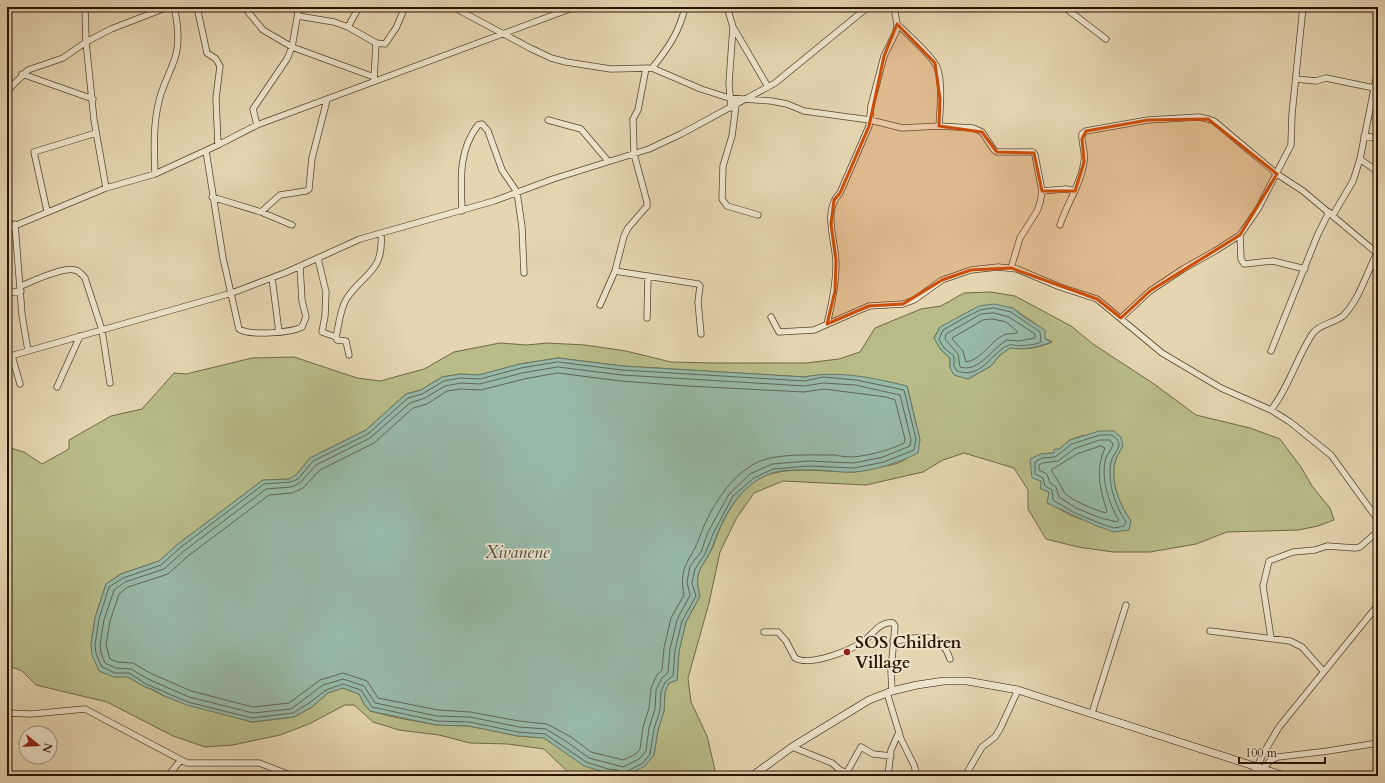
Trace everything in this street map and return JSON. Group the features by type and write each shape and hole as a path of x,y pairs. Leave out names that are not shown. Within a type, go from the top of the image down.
{"main road":[{"path":"752,776 792,747 855,708 890,692 917,685 944,681 967,681 1018,690 1262,770 1285,776"}],"street":[{"path":"85,7 86,42 96,133 106,188"},
{"path":"7,91 22,74 35,67 63,58 86,42 111,29 168,7"},
{"path":"154,174 156,114 159,100 175,58 177,46 177,18 174,7"},
{"path":"197,7 207,53 216,59 220,66 216,98 218,145"},
{"path":"244,7 263,30 292,48 374,79"},
{"path":"257,125 253,109 287,59 292,48 299,7"},
{"path":"348,27 359,7"},
{"path":"298,16 334,22 348,27 381,45 388,41 406,7"},
{"path":"453,7 551,58 566,62 611,69 649,68 701,89 729,98 771,101 787,104 804,111 870,120 906,129 939,126 973,128 982,132 997,152 1034,153 1042,192 1038,211 1020,238 1011,268"},
{"path":"7,228 106,188 154,174 206,151 257,125 327,100 374,79 575,7"},
{"path":"600,304 615,271 624,236 628,228 647,206 634,154 633,119 638,110 649,68 677,33 682,21 685,7"},
{"path":"727,7 733,27 768,87"},
{"path":"20,384 9,356 232,293 318,259 360,239 462,211 608,161 634,154 681,134 768,87 868,7"},
{"path":"827,324 835,291 836,262 831,224 834,200 842,188 870,120 871,106 884,56 896,32 897,24 894,7"},
{"path":"1064,7 1106,39"},
{"path":"1121,318 1150,291 1183,269 1240,235 1258,209 1291,146 1303,7"},
{"path":"897,24 935,62 938,73 940,99 939,126"},
{"path":"733,27 729,98 733,106 732,136 723,166 722,199 727,206 758,215"},
{"path":"374,79 376,43"},
{"path":"1271,352 1318,234 1353,181 1360,160 1378,69"},
{"path":"22,74 93,99"},
{"path":"1296,79 1316,80 1326,78 1374,88"},
{"path":"261,212 280,195 306,191 309,189 312,158 327,100"},
{"path":"1060,225 1075,191 1084,162 1082,134 1095,128 1148,120 1199,117 1214,121 1277,174 1331,214 1378,253 1356,296 1343,316 1318,328 1312,335 1284,392 1271,410"},
{"path":"548,120 581,129 608,161"},
{"path":"462,211 463,154 478,125 484,125 488,131 502,170 517,192 522,227 524,273"},
{"path":"47,211 34,152 96,133"},
{"path":"1364,136 1378,138"},
{"path":"206,151 223,258 239,329 245,332 279,332 299,329 305,324 306,317 302,301 300,266"},
{"path":"1360,160 1378,172"},
{"path":"1042,192 1060,189 1075,191"},
{"path":"212,196 261,212 292,225"},
{"path":"15,224 28,351"},
{"path":"336,337 346,300 378,261 382,246 381,234"},
{"path":"1240,235 1241,259 1244,264 1273,261 1305,269"},
{"path":"318,259 326,292 325,316 322,332 336,337 337,340 346,341 349,355"},
{"path":"771,317 778,332 814,330 869,306 903,304 914,300 942,280 966,271 1011,268 1096,300 1121,318 1162,353 1221,388 1271,410 1290,422 1331,455 1375,509 1378,520"},
{"path":"7,293 57,273 76,270 85,278 102,330 110,383"},
{"path":"615,271 698,284 700,286 698,302 701,334"},
{"path":"647,318 648,276"},
{"path":"272,278 279,332"},
{"path":"57,387 80,336"},
{"path":"1271,638 1263,586 1269,561 1293,552 1315,550 1332,545 1355,548 1360,547 1378,531"},
{"path":"1092,713 1126,604"},
{"path":"1262,770 1266,749 1279,727 1378,605"},
{"path":"764,632 778,632 786,640 795,658 801,661 813,662 860,643 883,624 889,622 893,623 895,626 890,692 904,748 914,764 917,776"},
{"path":"1210,631 1271,638 1297,644 1324,672"},
{"path":"893,641 928,638 938,640 945,647 950,659"},
{"path":"965,776 982,747 1000,729 1018,690"},
{"path":"7,713 31,714 85,709 180,761 187,763 259,762 293,776"},
{"path":"888,776 893,743 899,732"},
{"path":"1252,776 1262,770 1271,760 1278,757 1378,743"},
{"path":"792,747 832,763 856,776"},
{"path":"847,772 861,747 873,754 884,757 891,756"},
{"path":"168,776 180,761"}],"highlighted area":[{"path":"897,24 935,63 940,99 939,126 982,132 997,152 1034,153 1042,191 1075,191 1084,162 1082,139 1086,131 1148,120 1208,119 1277,174 1240,235 1150,291 1121,318 1097,299 1011,268 971,270 942,280 903,304 869,306 827,324 835,291 836,261 831,224 834,200 840,193 869,126 884,56"}],"green space":[{"path":"991,292 1015,296 1071,326 1093,344 1154,384 1196,415 1250,428 1280,439 1301,467 1312,486 1330,508 1334,520 1318,526 1298,530 1227,532 1196,544 1150,552 1113,552 1078,547 1046,539 1028,509 1028,490 1014,468 964,453 943,460 923,472 866,485 783,481 754,493 736,519 720,552 709,603 688,678 691,702 707,736 715,770 710,776 572,776 544,749 508,744 470,743 439,735 399,730 373,722 354,705 345,705 309,724 280,735 233,745 205,747 173,736 107,702 36,685 22,671 9,666 7,667 7,447 24,452 42,464 69,449 69,440 111,416 142,409 174,373 186,374 252,358 294,357 357,378 380,381 424,369 454,352 500,343 527,345 547,343 585,345 626,351 671,362 806,363 839,359 860,352 875,328 921,309 941,306 964,293","holes":["1013,308 1037,325 1044,334 1045,339 1052,342 1031,348 1010,348 1000,355 991,366 968,379 950,368 950,358 941,350 934,338 940,327","558,358 623,366 805,377 818,375 844,375 882,381 907,386 920,440 912,453 906,459 895,464 855,472 804,470 784,471 763,477 744,491 729,511 701,568 698,580 700,596 686,622 679,651 677,680 669,683 665,692 664,711 658,730 654,755 562,749 544,738 518,736 469,726 436,725 394,717 370,711 364,704 359,694 343,688 328,693 312,707 294,717 252,722 164,696 128,677 91,644 95,618 106,584 121,574 159,561 178,544 263,480 289,479 296,475 310,458 366,430 406,394 421,390 442,377 460,374 479,375 520,364","1084,435 1123,446 1116,460 1114,478 1120,501 1131,521 1101,522 1079,519 1048,503 1049,492 1041,489 1041,454 1054,453 1070,440"]}],"water":[{"path":"994,304 1013,308 1022,316 1045,330 1045,339 1052,342 1031,348 1010,348 1000,355 991,366 968,379 954,375 950,368 950,358 941,350 934,338 940,327 979,306"},
{"name":"Xivanene","path":"558,358 623,366 805,377 830,374 856,376 894,383 907,386 920,440 918,453 895,463 870,470 849,472 793,470 772,473 751,484 735,501 723,521 701,568 698,580 700,596 686,622 679,651 677,680 669,683 665,692 664,711 658,730 654,755 645,766 627,775 607,773 584,766 544,738 518,736 469,726 436,725 370,711 364,704 359,694 343,688 328,693 312,707 294,717 252,722 187,705 145,687 128,677 114,677 99,671 92,655 91,644 95,618 106,584 121,574 159,561 178,544 263,480 289,479 296,475 310,458 366,430 406,394 421,390 442,377 460,374 479,375 520,364"},
{"path":"1099,431 1114,431 1121,437 1123,446 1116,460 1114,478 1120,501 1131,521 1129,530 1114,532 1097,526 1047,503 1049,492 1041,489 1041,481 1032,478 1030,459 1041,454 1054,453 1054,449 1059,449 1070,440"}],"place":[{"name":"SOS Children Village","path":"847,652"}]}
